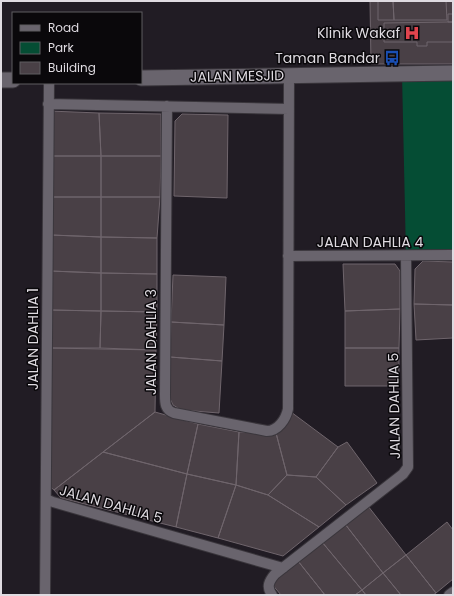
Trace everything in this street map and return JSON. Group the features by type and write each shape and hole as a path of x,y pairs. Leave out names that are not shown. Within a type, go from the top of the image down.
{"main road":[{"name":"JALAN MESJID","path":"142,78 453,73"},
{"path":"1,80 12,80"}],"street":[{"path":"288,256 289,76"},
{"name":"JALAN DAHLIA 1","path":"45,595 48,84"},
{"path":"48,104 289,109"},
{"name":"JALAN DAHLIA 3","path":"167,106 165,395 166,406 170,412 267,431 274,430 281,424 288,412 288,256"},
{"name":"JALAN DAHLIA 4","path":"288,256 453,256"},
{"name":"JALAN DAHLIA 5","path":"272,595 268,588 269,583 275,574 403,474 408,466 406,256"},
{"name":"JALAN DAHLIA 5","path":"46,499 283,568"},
{"path":"449,595 453,592"}],"green space":[{"path":"453,73 453,255 406,256 402,74"}],"building":[{"name":"Klinik Wakaf","path":"370,1 453,1 453,64 371,64"},
{"path":"378,1 393,1 394,20 378,20"},
{"path":"393,1 446,1 447,20 394,20"},
{"path":"448,14 453,14 453,22 448,22"},
{"path":"453,22 453,42 427,42 427,46 417,46 417,42 384,42 384,23"},
{"path":"49,111 99,113 101,156 50,156"},
{"path":"99,113 161,114 161,156 101,156"},
{"path":"182,114 228,115 227,198 174,196 175,121"},
{"path":"50,156 101,156 101,197 51,197"},
{"path":"101,156 161,156 160,197 101,197"},
{"path":"51,197 101,197 101,237 51,235"},
{"path":"101,197 160,197 157,238 101,237"},
{"path":"51,235 101,237 101,273 50,271"},
{"path":"101,237 157,238 157,274 101,273"},
{"path":"423,261 453,262 453,305 414,304 415,269"},
{"path":"343,264 395,264 400,271 400,309 345,311"},
{"path":"50,271 101,273 101,311 50,310"},
{"path":"101,273 157,274 157,312 101,311"},
{"path":"173,275 226,277 224,325 171,322"},
{"path":"414,304 453,305 453,338 416,340"},
{"path":"400,309 399,348 345,348 345,311"},
{"path":"50,310 101,311 100,348 50,348"},
{"path":"101,311 157,312 156,350 100,348"},
{"path":"171,322 224,325 222,361 170,357"},
{"path":"50,348 156,350 155,412 54,490 48,485"},
{"path":"345,348 399,348 399,386 345,386"},
{"path":"170,357 222,361 219,413 181,410 173,405 167,392"},
{"path":"155,412 198,424 187,474 103,452"},
{"path":"291,412 338,447 316,477 287,475 276,433"},
{"path":"198,424 239,432 236,485 187,474"},
{"path":"239,432 276,433 287,475 268,495 236,485"},
{"path":"347,442 377,483 346,505 316,477 338,447"},
{"path":"103,452 187,474 176,527 61,498 54,490"},
{"path":"187,474 236,485 218,538 176,527"},
{"path":"287,475 316,477 346,505 319,527 268,495"},
{"path":"236,485 268,495 319,527 283,556 218,538"},
{"path":"368,506 406,555 383,573 345,524"},
{"path":"447,522 453,530 453,579 436,593 406,555"},
{"path":"345,524 383,573 362,590 322,542"},
{"path":"322,542 362,590 355,595 325,595 298,561"},
{"path":"406,555 436,593 433,595 401,595 383,573"},
{"path":"298,561 325,595 281,595 271,583"},
{"path":"383,573 401,595 366,595 362,590"},
{"path":"362,590 366,595 355,595"}],"place":[{"name":"Klinik Wakaf","path":"412,33"},
{"name":"Taman Bandar","path":"392,58"}]}
